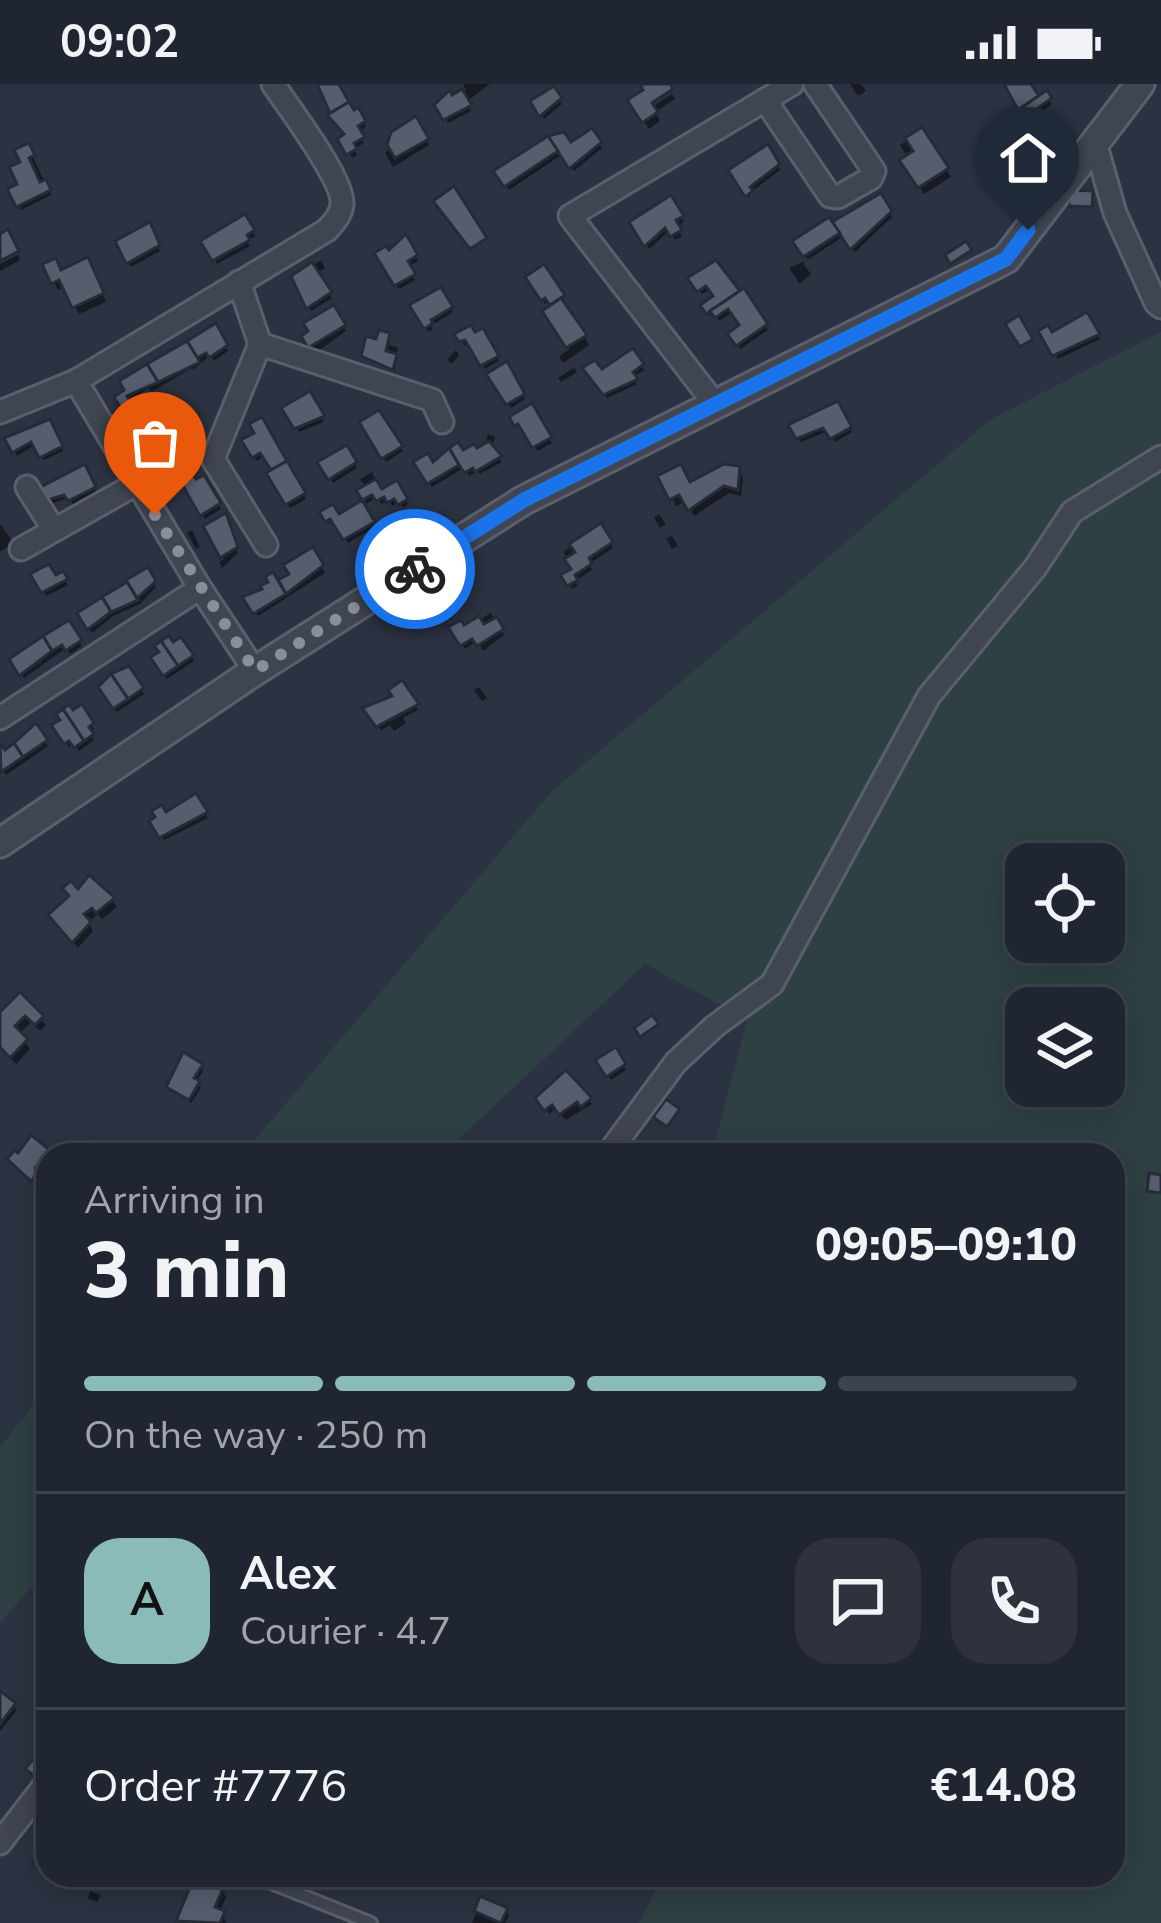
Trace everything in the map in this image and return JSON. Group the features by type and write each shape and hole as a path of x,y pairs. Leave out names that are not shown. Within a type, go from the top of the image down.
{"street":[{"path":"0,412 76,381 328,230 339,216 343,199 273,84"},
{"path":"715,404 570,216 792,84"},
{"path":"765,100 830,196 838,197 871,178 874,171 815,84"},
{"path":"0,843 255,671 524,500 1006,259 1136,86"},
{"path":"1095,142 1115,213 1161,307"},
{"path":"239,282 260,344 214,459 266,545"},
{"path":"260,344 432,400 442,422"},
{"path":"76,381 255,671"},
{"path":"616,1143 676,1062 772,984 929,696 1035,568 1072,512 1161,457"},
{"path":"21,549 136,484"},
{"path":"27,487 54,530"},
{"path":"0,718 200,588"},
{"path":"0,1843 36,1799"}],"lane":[{"path":"281,1887 370,1923"}],"shaded area":[{"path":"1161,332 1161,1923 639,1923 658,1887 1125,1887 1125,1143 715,1143 747,1019 645,964 455,1143 252,1143 551,792 991,419"},
{"path":"36,1401 36,1582 0,1623 0,1447"}],"building":[{"path":"317,84 339,84 349,102 330,113"},
{"path":"640,84 670,84 673,89 652,103 658,112 642,123 627,100 643,90"},
{"path":"1004,84 1031,84 1039,96 1018,110"},
{"path":"554,86 562,98 539,117 530,101"},
{"path":"462,89 472,105 443,120 434,105 450,90 452,95"},
{"path":"1047,90 1052,98 1038,108 1049,124 1019,144 1013,135 1020,130 1011,115"},
{"path":"349,102 366,121 358,126 365,137 346,155 337,139 344,134 327,115"},
{"path":"416,116 429,139 395,158 387,145 391,132"},
{"path":"922,127 949,168 918,188 899,160 913,151 905,138"},
{"path":"592,128 602,142 569,169 548,136 564,132 571,142"},
{"path":"548,136 558,151 504,187 493,171"},
{"path":"29,143 35,155 29,158 40,182 46,179 51,190 16,207 7,189 17,184 9,167 20,162 14,150"},
{"path":"768,144 780,164 750,187 753,191 745,197 728,170"},
{"path":"454,186 487,238 470,249 433,201"},
{"path":"1070,190 1093,191 1092,207 1069,206"},
{"path":"881,193 892,211 850,250 832,222"},
{"path":"671,195 684,216 676,220 682,230 670,237 665,228 644,247 629,222"},
{"path":"245,214 255,230 247,235 250,240 212,261 200,241"},
{"path":"829,217 840,233 803,257 792,241"},
{"path":"150,222 160,245 126,264 115,241"},
{"path":"8,229 19,251 0,261 0,234"},
{"path":"406,234 418,255 408,261 416,274 394,286 374,253 386,246 389,250"},
{"path":"966,241 972,250 950,264 945,255"},
{"path":"88,257 104,293 72,308 59,280 51,284 42,264 56,258 61,270"},
{"path":"716,260 740,291 706,314 700,305 713,296 706,286 697,292 687,278"},
{"path":"312,262 332,292 306,309 291,276"},
{"path":"544,264 565,295 550,305 545,298 541,301 525,277"},
{"path":"441,287 453,307 424,329 409,305"},
{"path":"744,288 768,324 736,346 727,334 739,325 728,309 715,318 710,311"},
{"path":"561,298 587,335 566,348 542,311"},
{"path":"334,305 346,325 308,348 301,336 308,331 303,323"},
{"path":"1087,312 1100,334 1052,356 1038,331 1048,325 1052,332"},
{"path":"1019,315 1033,339 1020,347 1005,324"},
{"path":"216,323 228,345 209,358 206,353 197,358 187,341"},
{"path":"471,325 475,332 483,328 499,356 480,366 465,340 459,342 454,334"},
{"path":"379,330 390,333 386,351 397,354 393,370 361,356 366,336 376,339"},
{"path":"187,341 200,362 158,382 147,364"},
{"path":"633,348 644,364 633,372 638,379 603,395 582,368 595,360 602,369"},
{"path":"507,361 525,394 506,405 486,374"},
{"path":"147,364 158,382 127,396 132,404 122,410 114,397 124,390 119,381"},
{"path":"310,391 325,416 294,429 281,408"},
{"path":"838,401 852,427 830,439 823,428 796,439 788,425"},
{"path":"532,403 552,437 532,448 509,417"},
{"path":"379,410 403,446 381,459 359,422"},
{"path":"262,417 287,461 271,470 260,453 252,458 241,440 254,433 249,424"},
{"path":"50,419 63,446 39,458 31,442 12,453 4,438"},
{"path":"169,425 175,436 169,439 180,458 157,470 146,438"},
{"path":"489,441 502,456 475,472 473,468 464,473 449,448 458,442 463,450 474,444 477,448"},
{"path":"347,445 357,462 328,480 317,462"},
{"path":"449,448 459,465 427,484 413,462 428,453 433,462"},
{"path":"287,461 306,493 285,505 266,473"},
{"path":"85,464 96,487 68,501 64,495 44,501 39,488"},
{"path":"681,464 690,482 724,464 740,466 738,490 724,486 688,511 679,495 669,500 657,476"},
{"path":"191,469 196,479 204,475 221,503 200,516 178,477"},
{"path":"376,479 382,489 397,480 408,499 398,505 394,499 387,503 384,497 376,501 372,495 362,500 356,490"},
{"path":"362,500 375,522 343,540 330,519 325,522 319,512 333,504 339,514"},
{"path":"226,513 238,547 220,558 203,526"},
{"path":"601,523 613,542 589,558 592,564 567,586 560,575 571,569 564,559 575,552 569,544"},
{"path":"313,547 324,565 286,594 278,580 289,574 283,565"},
{"path":"49,564 56,575 63,571 68,579 41,593 30,574"},
{"path":"148,567 156,581 137,598 126,580"},
{"path":"273,572 286,594 253,614 242,597 262,589 268,582 265,577"},
{"path":"127,582 138,600 111,612 102,597"},
{"path":"102,597 111,612 87,630 77,613"},
{"path":"479,616 484,624 497,617 504,629 477,646 472,639 460,646 448,627"},
{"path":"69,620 82,640 65,651 62,645 52,651 43,636"},
{"path":"43,636 52,651 19,676 9,659"},
{"path":"169,636 173,642 181,637 194,655 178,666 161,641"},
{"path":"161,641 178,666 163,676 150,657 159,652 154,646"},
{"path":"129,666 144,688 128,699 111,674"},
{"path":"111,674 128,699 113,709 98,687"},
{"path":"402,680 419,704 376,727 362,708 392,696 388,690"},
{"path":"69,704 73,710 82,704 94,723 89,727 94,734 84,741 63,709"},
{"path":"63,709 84,741 74,748 69,741 64,744 51,725 60,720 56,714"},
{"path":"36,723 48,740 23,757 14,743"},
{"path":"14,743 23,757 1,772 0,744 5,750"},
{"path":"196,793 208,812 159,838 149,821 155,817 151,811 162,805 166,812"},
{"path":"89,875 115,898 96,913 92,908 84,914 91,922 72,943 48,915 69,896 62,888 71,881 78,889"},
{"path":"20,992 44,1016 35,1025 25,1016 15,1026 28,1039 10,1058 0,1047 0,1012"},
{"path":"652,1015 659,1024 640,1037 634,1028"},
{"path":"616,1047 626,1064 606,1077 595,1060"},
{"path":"183,1052 203,1064 189,1100 166,1087"},
{"path":"566,1070 592,1098 559,1115 552,1105 544,1111 535,1098"},
{"path":"666,1099 680,1109 667,1127 653,1117"},
{"path":"31,1135 41,1143 36,1143 36,1175 31,1181 7,1159 15,1150 18,1153"},
{"path":"1149,1173 1161,1175 1161,1193 1147,1191"},
{"path":"0,1691 16,1703 0,1724"},
{"path":"36,1755 36,1777 25,1769"},
{"path":"190,1887 224,1887 215,1907 225,1911 220,1923 176,1921"},
{"path":"480,1896 508,1908 501,1923 474,1911"}],"way so far":[{"path":"155,515 255,671 415,569"}],"route":[{"path":"415,569 524,500 1006,259 1028,230"}]}
